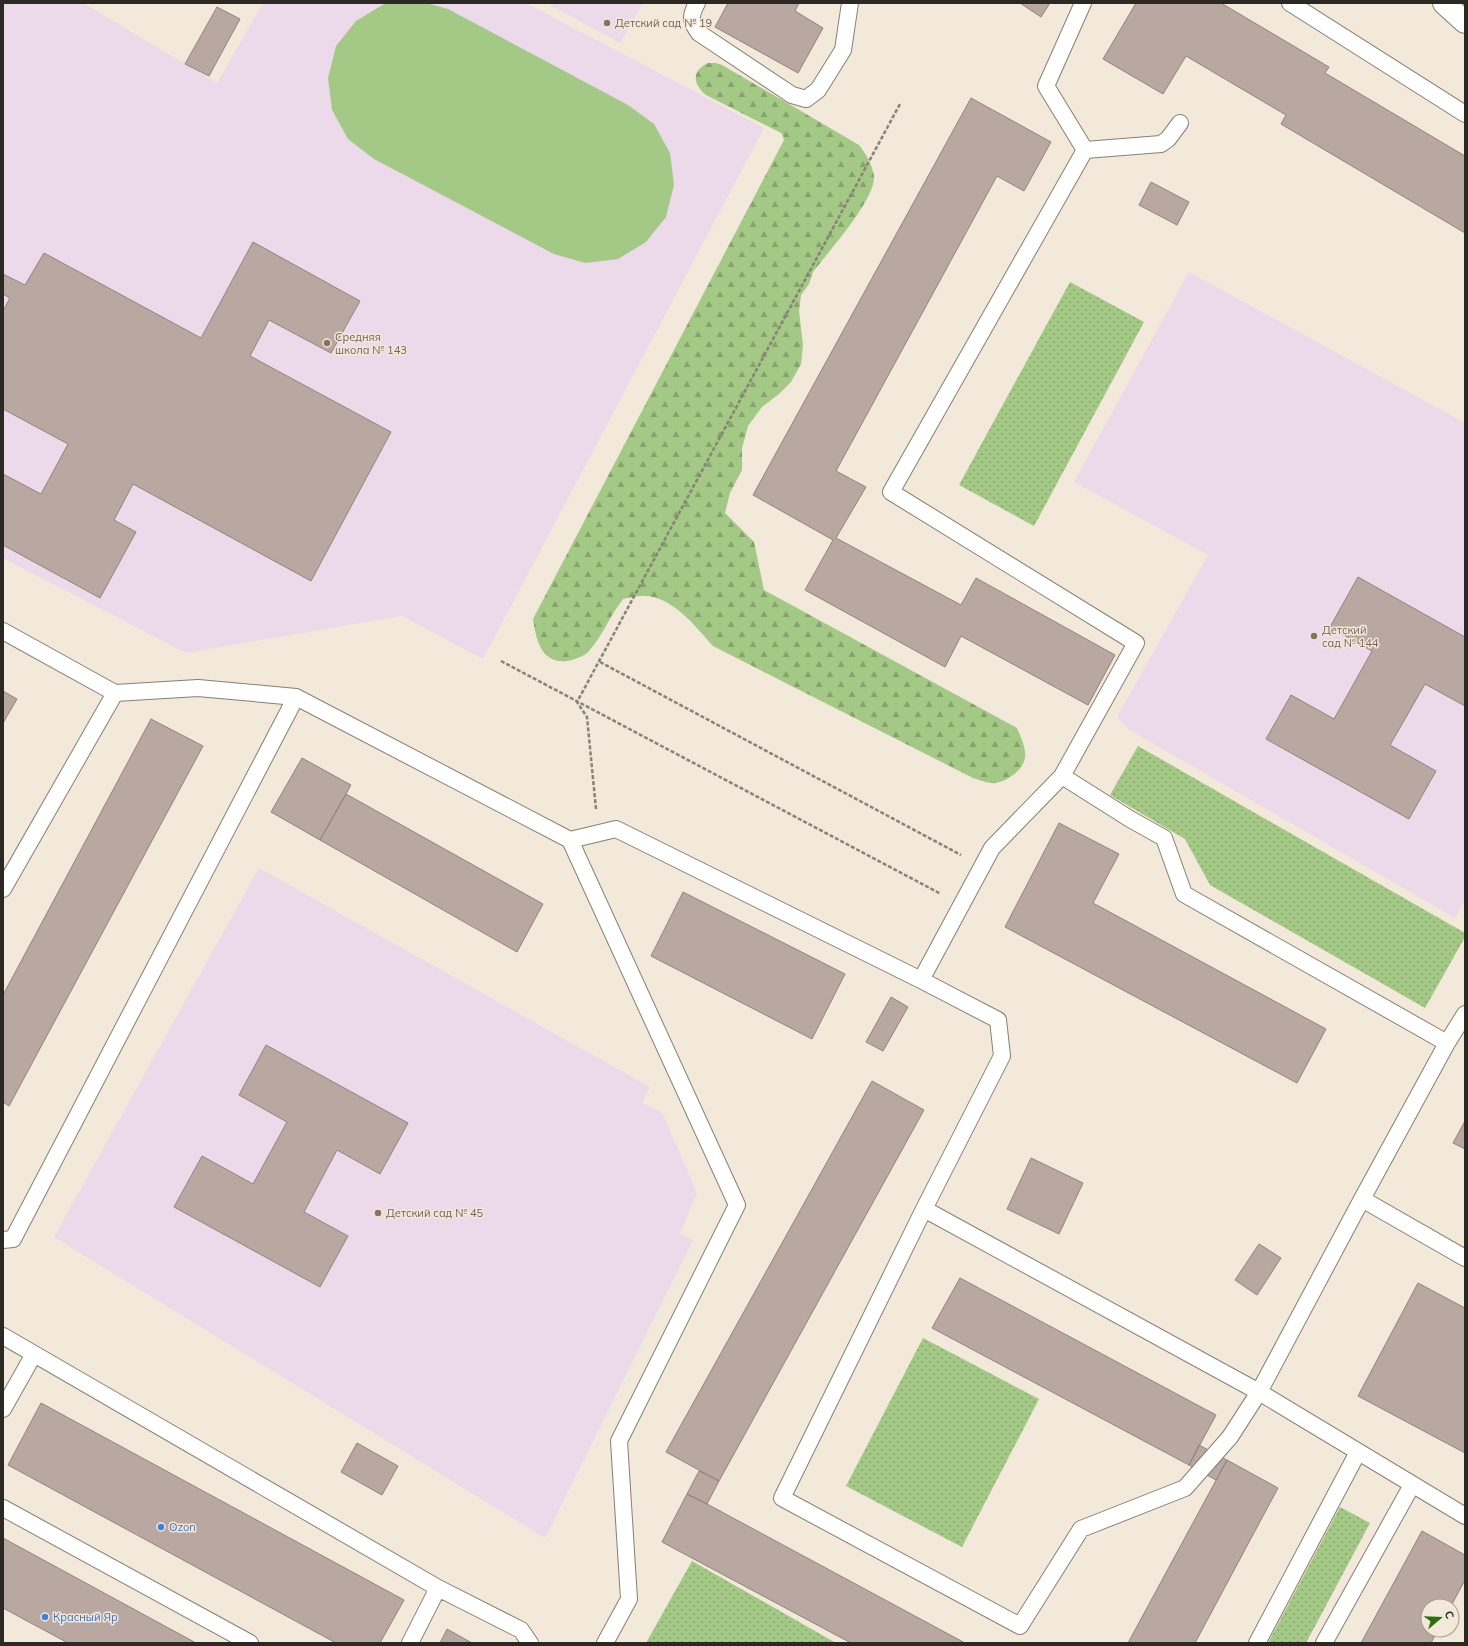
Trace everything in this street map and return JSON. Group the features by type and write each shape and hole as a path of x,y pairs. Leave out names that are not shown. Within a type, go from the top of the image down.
{"street":[{"path":"1444,3 1465,22"}],"lane":[{"path":"697,3 692,12 692,24 698,33 792,95 806,99 818,90 843,50 850,3"},
{"path":"1083,3 1046,86 1085,150"},
{"path":"1290,3 1465,114"},
{"path":"1085,150 1161,144 1168,139 1180,123"},
{"path":"921,980 992,848 1062,776 1136,642 891,492 1085,150"},
{"path":"3,631 115,693 198,688 296,697 570,840 737,1205 619,1441 629,1599 605,1643"},
{"path":"3,889 115,693"},
{"path":"3,1240 12,1238 296,697"},
{"path":"1062,776 1130,819 1164,838 1184,894 1447,1043"},
{"path":"570,840 616,829 921,980 998,1020 1002,1056 924,1209 782,1498 1020,1626 1081,1528 1185,1488 1230,1437 1259,1392 1447,1043 1465,1014"},
{"path":"1362,1199 1465,1258"},
{"path":"924,1209 1259,1392 1465,1516"},
{"path":"3,1336 438,1588 521,1630 530,1643"},
{"path":"3,1409 34,1354"},
{"path":"1257,1643 1358,1452"},
{"path":"1324,1643 1412,1485"},
{"path":"3,1508 250,1643"},
{"path":"410,1643 438,1588"}],"path":[{"path":"577,702 600,662 900,104"},
{"path":"501,661 941,894"},
{"path":"600,662 962,856"},
{"path":"577,702 587,717 598,833"}],"shaded area":[{"name":"Средняя школа № 143","path":"3,3 83,3 217,83 263,3 526,3 764,128 483,659 402,616 186,653 3,558"},
{"name":"Детский сад № 19","path":"546,3 643,3 620,43"},
{"name":"Детский сад № 144","path":"1189,272 1465,423 1465,900 1455,918 1128,729 1117,717 1208,555 1074,482"},
{"name":"Детский сад № 45","path":"259,868 650,1087 642,1103 662,1112 697,1193 680,1234 693,1240 545,1538 54,1237"}],"green space":[{"path":"426,3 448,9 628,105 654,124 670,153 674,185 666,217 646,242 618,259 585,263 554,254 374,159 348,139 332,110 328,78 336,46 356,21 384,4"},
{"path":"708,63 722,65 859,145 872,167 874,176 873,186 860,211 813,272 809,284 801,295 799,311 803,345 801,364 791,382 779,394 762,407 748,426 742,448 742,470 730,493 725,513 754,542 764,590 1017,728 1024,748 1025,759 1019,770 997,783 973,778 713,646 682,613 673,606 653,597 640,596 623,599 592,648 583,656 567,661 551,659 541,649 538,642 533,619 784,140 781,133 706,95 702,91 696,82 696,74 702,66"},
{"path":"1070,282 1144,322 1034,526 959,485"},
{"path":"1138,746 1465,933 1465,937 1425,1008 1210,885 1185,839 1110,795"},
{"path":"923,1338 1039,1399 962,1547 846,1486"},
{"path":"1340,1507 1370,1523 1306,1643 1268,1643"},
{"path":"692,1561 836,1643 646,1643"}],"building":[{"path":"728,3 799,3 795,11 823,28 798,73 715,27"},
{"path":"1020,3 1050,3 1041,17"},
{"path":"1136,3 1221,3 1329,67 1325,73 1465,156 1465,233 1281,124 1286,115 1186,56 1163,94 1103,59"},
{"path":"217,7 240,19 209,76 185,64"},
{"path":"971,98 1051,142 1024,191 997,176 836,471 866,487 836,538 961,605 976,578 1115,655 1088,705 961,636 945,667 805,590 833,540 753,495"},
{"path":"1151,182 1189,202 1177,225 1139,205"},
{"path":"253,242 360,301 331,353 269,320 250,356 391,432 311,581 133,484 114,520 136,532 100,598 3,545 3,474 41,494 68,444 3,409 3,311 10,298 3,294 3,274 25,285 44,253 201,338"},
{"path":"1358,577 1465,637 1465,706 1425,684 1390,745 1436,771 1409,819 1266,739 1291,695 1334,719 1372,651 1330,627"},
{"path":"3,691 17,699 3,723"},
{"path":"151,719 203,746 9,1106 3,1102 3,995"},
{"path":"302,758 351,785 320,840 271,812"},
{"path":"346,794 543,904 517,952 320,840"},
{"path":"1059,823 1119,854 1093,903 1326,1029 1297,1083 1005,927"},
{"path":"683,892 845,974 812,1039 651,956"},
{"path":"891,997 908,1007 883,1051 866,1042"},
{"path":"266,1045 408,1123 380,1174 337,1150 304,1212 348,1236 320,1287 174,1207 202,1156 253,1184 287,1122 239,1095"},
{"path":"872,1081 924,1110 719,1481 666,1452"},
{"path":"1465,1121 1465,1149 1453,1143"},
{"path":"1031,1158 1083,1183 1059,1234 1007,1209"},
{"path":"1259,1244 1281,1258 1257,1295 1235,1280"},
{"path":"960,1278 1216,1415 1189,1465 932,1328"},
{"path":"1418,1283 1465,1308 1465,1453 1358,1396"},
{"path":"41,1403 404,1600 380,1643 336,1643 8,1465"},
{"path":"357,1443 398,1466 382,1495 341,1472"},
{"path":"1199,1445 1227,1460 1216,1480 1189,1465"},
{"path":"1227,1460 1278,1488 1195,1643 1128,1643"},
{"path":"699,1471 719,1481 707,1504 687,1494"},
{"path":"687,1494 965,1643 851,1643 662,1542"},
{"path":"1422,1531 1465,1555 1465,1580 1455,1598 1420,1598 1420,1638 1434,1638 1431,1643 1361,1643"},
{"path":"3,1538 196,1643 68,1643 3,1608"},
{"path":"447,1629 472,1643 440,1643"}],"place":[{"name":"Детский сад № 19","path":"607,23"},
{"name":"Средняя школа № 143","path":"327,343"},
{"name":"Детский сад № 144","path":"1314,636"},
{"name":"Детский сад № 45","path":"378,1213"},
{"name":"Ozon","path":"161,1527"},
{"name":"Красный Яр","path":"45,1617"}]}
